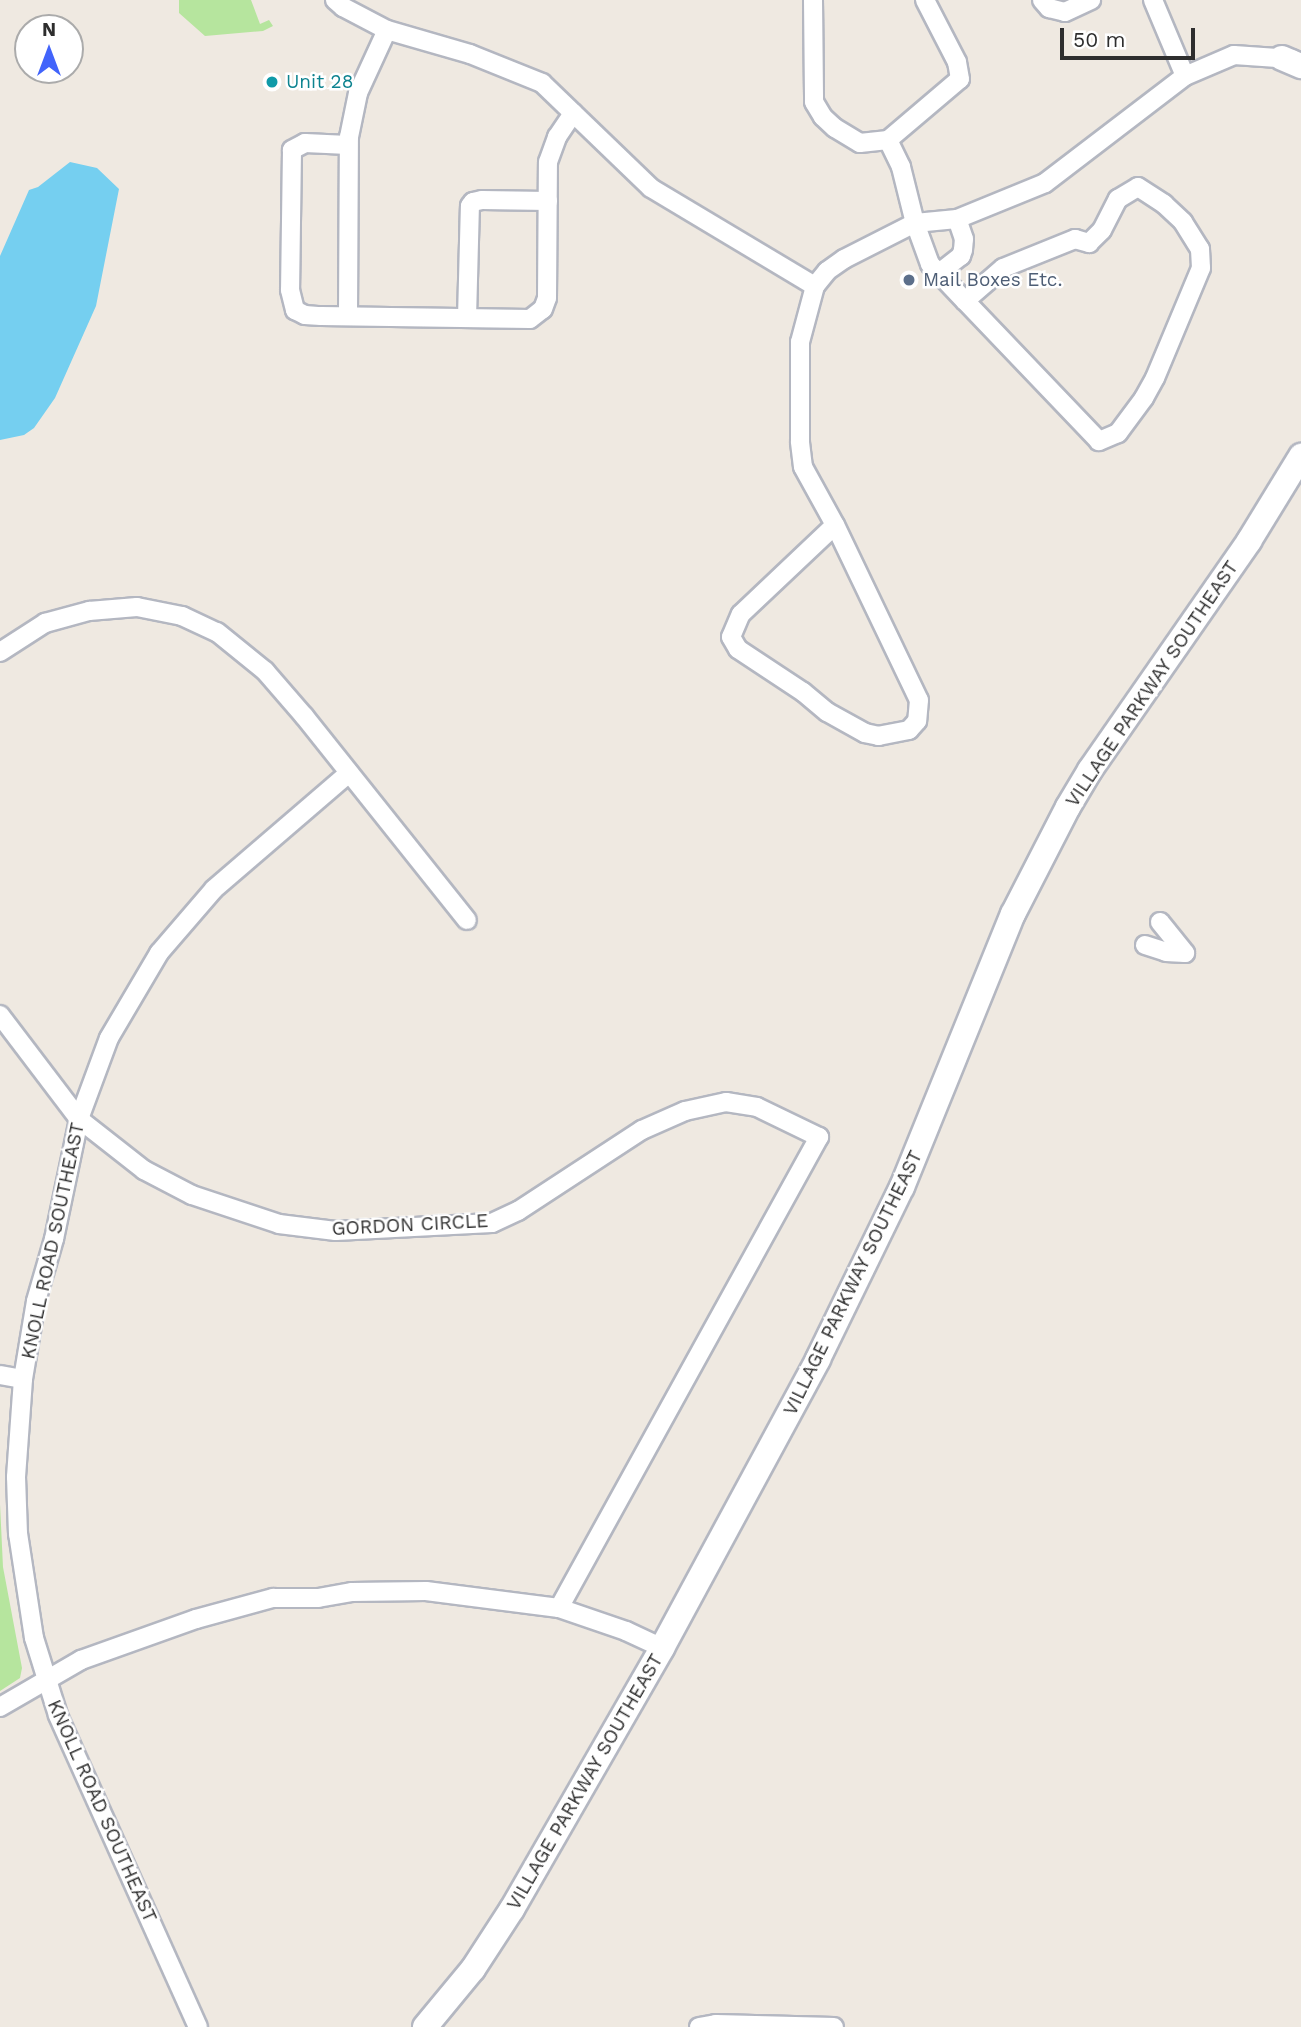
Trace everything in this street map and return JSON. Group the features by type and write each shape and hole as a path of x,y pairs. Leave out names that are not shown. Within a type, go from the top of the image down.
{"street":[{"path":"335,0 342,8 387,30 521,72 542,83 651,188 815,286"},
{"path":"813,0 814,102 817,110 835,128 860,144 888,140 960,79 957,62 925,0"},
{"path":"1042,0 1049,8 1065,12 1091,0"},
{"path":"1153,0 1185,76"},
{"path":"348,315 348,145 358,93 387,30"},
{"path":"835,525 741,614 731,637 738,649 803,692 827,712 865,733 879,736 909,730 916,721 919,700 835,525 803,467 800,441 800,342 815,286 844,258 915,223 957,219 1045,183 1185,76 1234,55 1296,60"},
{"path":"348,145 305,143 292,150 290,290 295,310 305,315 530,320 543,309 547,298 548,162 557,137 573,113"},
{"path":"888,140 901,167 915,223 930,264 1092,438 1105,441 1118,433 1155,378 1197,279 1202,257 1183,222 1164,204 1138,187 1118,199 1102,230 1089,243 1074,239 1003,268 965,300"},
{"path":"467,318 470,206 473,202 482,200 548,201"},
{"path":"939,273 961,256 963,250 964,239 957,219"},
{"name":"VILLAGE PARKWAY SOUTHEAST","path":"425,2027 451,1998 490,1943 662,1648 812,1371 872,1252 931,1119 1007,926 1068,807 1249,541 1301,456"},
{"path":"0,652 45,623 89,611 137,607 182,616 217,632 265,671 467,920"},
{"name":"KNOLL ROAD SOUTHEAST","path":"198,2027 101,1816 45,1679 34,1638 18,1534 16,1477 23,1379 36,1301 54,1239 79,1119 109,1038 159,953 214,888 349,773"},
{"path":"1170,930 1185,953 1167,952 1152,934 1170,930"},
{"name":"GORDON CIRCLE","path":"0,1014 79,1119 144,1170 192,1195 279,1224 335,1231 492,1223 518,1211 642,1130 685,1111 726,1102 757,1107 819,1137 559,1608"},
{"path":"0,1376 23,1379"},
{"path":"0,1707 81,1660 184,1623 273,1598 318,1598 352,1592 426,1591 559,1608 626,1631 662,1648"},
{"path":"699,2027 716,2024 834,2027"}],"green space":[{"path":"179,0 251,0 260,24 269,20 273,26 263,31 205,36 179,13"},
{"path":"0,1504 3,1567 22,1668 20,1678 0,1691"}],"water":[{"path":"70,162 97,168 119,189 96,306 55,398 34,428 24,435 0,440 0,256 29,190 38,187"}],"place":[{"name":"Unit 28","path":"272,82"},
{"name":"Mail Boxes Etc.","path":"909,280"}]}
